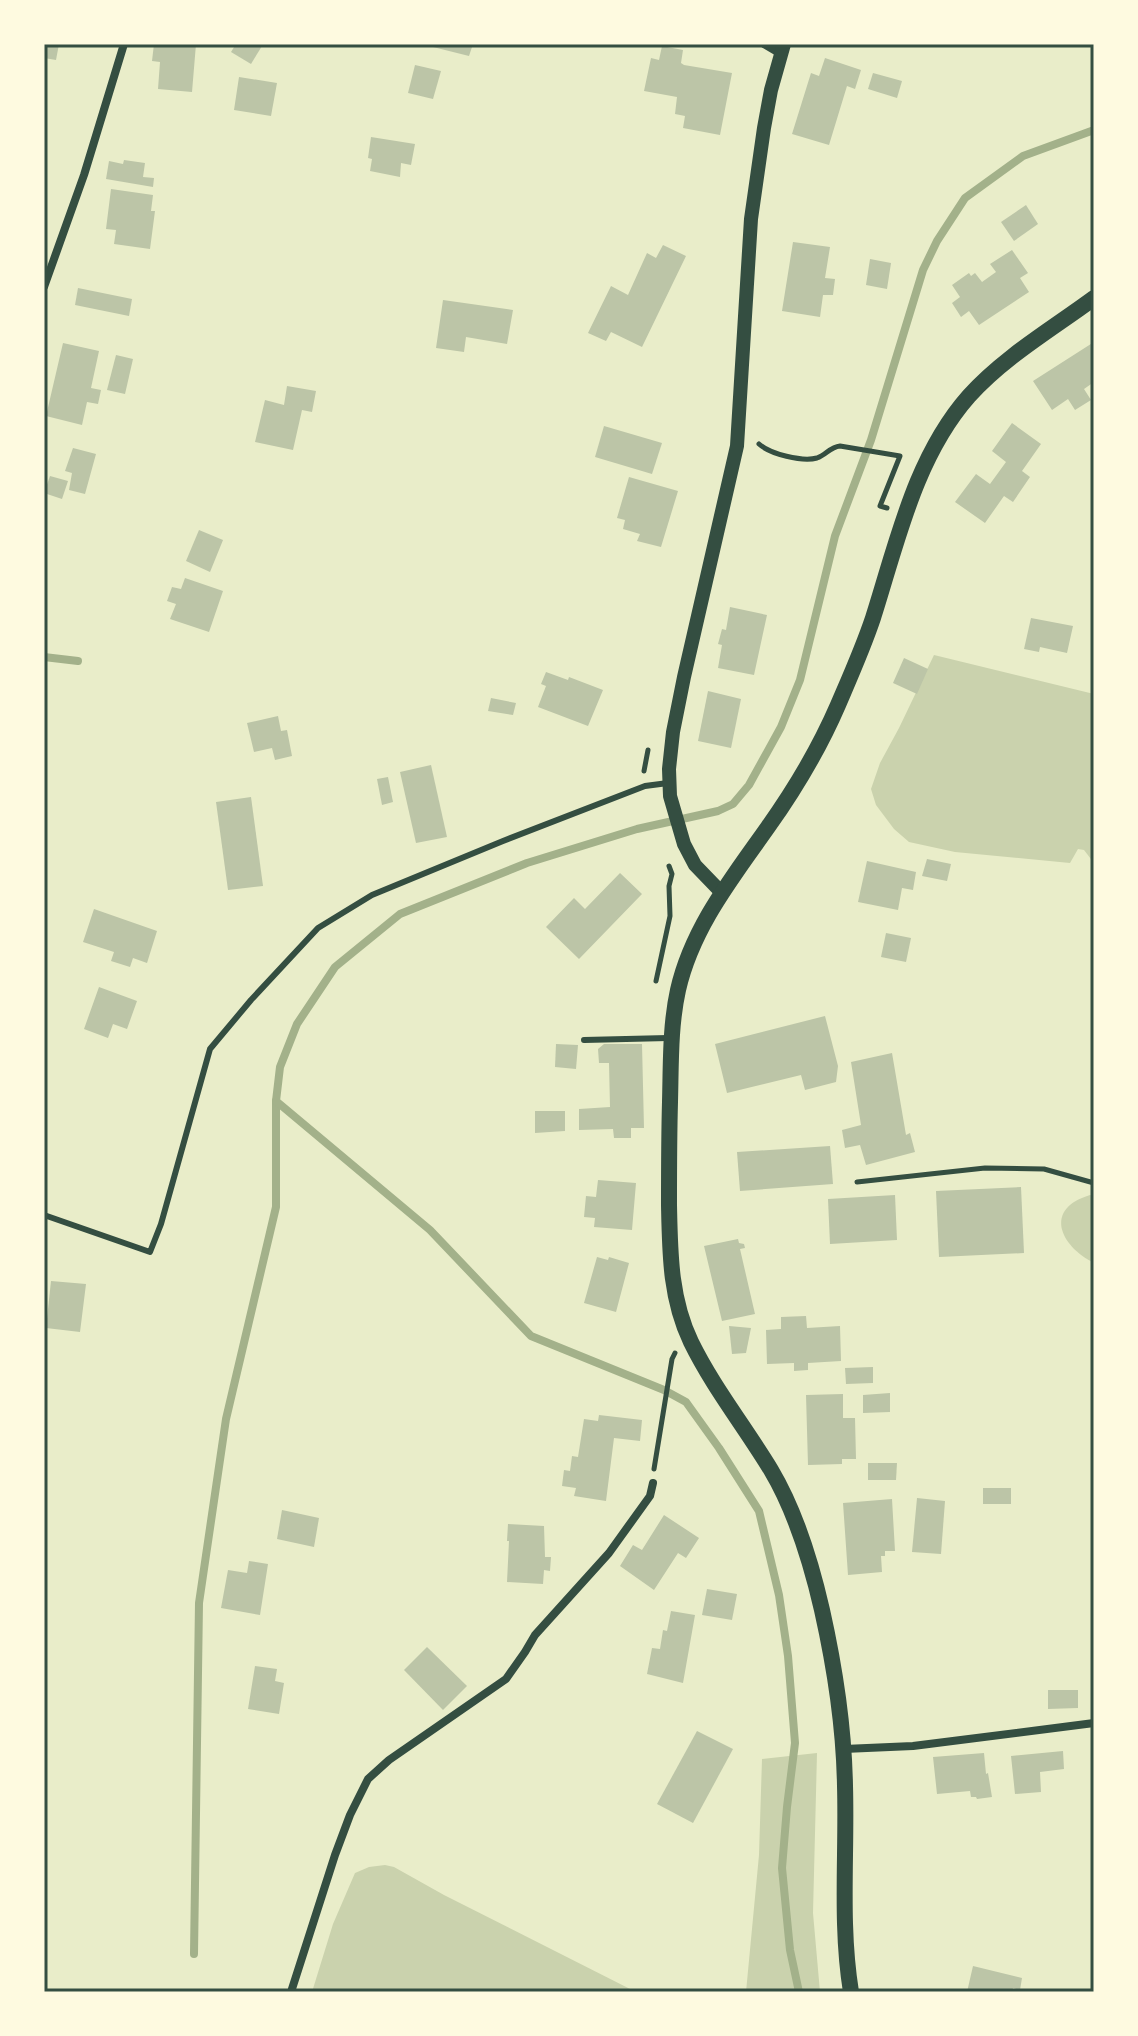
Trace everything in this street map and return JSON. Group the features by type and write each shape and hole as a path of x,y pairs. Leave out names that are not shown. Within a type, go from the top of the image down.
{"main road":[{"path":"851,1992 844,1920 844,1749 841,1711 814,1578 794,1519 770,1468 703,1365 690,1339 677,1306 670,1267 669,1139 672,1038 677,992 683,969 704,921 791,794 822,741 870,626 933,449 958,410 987,378 1094,298"}],"street":[{"path":"44,287 84,175 124,44"},
{"path":"722,893 691,859 677,827 669,790 670,751 737,446 751,219 764,128 782,49 764,44"},
{"path":"291,1992 335,1855 368,1779 389,1760 506,1679 535,1635 609,1553 650,1496 653,1483"},
{"path":"844,1749 913,1746 1094,1723"}],"lane":[{"path":"44,1215 150,1252 161,1224 210,1049 318,928 372,895 503,841 645,786 669,790"},
{"path":"584,1040 672,1038"}],"path":[{"path":"757,436 762,447 772,452 810,458 817,458 840,446 890,454"},
{"path":"645,786 648,749"},
{"path":"655,991 670,916 670,870"},
{"path":"857,1182 985,1168 1044,1169 1094,1183"},
{"path":"653,1483 670,1367"}],"green space":[{"path":"934,655 1094,694 1094,863 1084,850 1078,849 1070,863 955,852 909,842 894,829 876,805 871,789 880,763"},
{"path":"1090,1195 1094,1196 1094,1263 1072,1247 1062,1228 1066,1209"},
{"path":"817,1753 813,1913 820,1992 746,1992 759,1855 762,1759"},
{"path":"385,1865 636,1992 312,1992 333,1924 355,1873"}],"building":[{"path":"44,44 59,44 56,60 44,58"},
{"path":"154,44 196,44 192,92 158,89 160,62 152,61"},
{"path":"236,44 262,46 251,64 231,52"},
{"path":"421,44 473,44 469,56"},
{"path":"662,46 683,50 681,63 684,65 732,73 720,135 683,128 685,116 675,114 677,97 644,91 651,58 659,60"},
{"path":"825,58 861,70 855,89 847,86 829,145 792,134 811,73 819,76"},
{"path":"415,65 441,71 433,99 408,93"},
{"path":"873,73 902,81 897,98 868,89"},
{"path":"239,77 277,83 271,116 234,110"},
{"path":"371,137 415,144 411,165 401,163 400,177 370,171"},
{"path":"124,160 145,163 143,177 154,178 153,187 106,179 109,161 123,164"},
{"path":"111,189 153,195 151,211 155,211 150,249 114,244 116,230 106,229"},
{"path":"1026,205 1038,224 1014,241 1001,222"},
{"path":"793,242 830,247 825,278 835,279 833,295 823,295 820,317 782,311"},
{"path":"663,245 686,256 642,347 611,332 606,341 588,333 611,286 628,295 647,253 656,258"},
{"path":"1012,250 1028,273 1020,278 1029,292 979,325 969,311 961,317 952,303 960,297 952,285 969,273 971,276 975,273 982,282 996,272 990,264"},
{"path":"870,259 891,263 887,289 866,285"},
{"path":"78,288 132,299 129,316 75,305"},
{"path":"443,300 513,310 507,344 466,337 464,352 436,348"},
{"path":"1094,342 1094,382 1084,389 1091,400 1075,410 1068,399 1052,410 1033,381"},
{"path":"63,343 99,351 91,388 101,390 98,404 87,402 82,425 46,416"},
{"path":"116,355 133,359 125,394 107,390"},
{"path":"287,386 316,391 312,412 302,410 293,450 255,442 265,400 284,405"},
{"path":"1012,423 1041,444 1022,471 1030,477 1013,502 1004,496 985,523 955,502 976,474 990,484 1006,462 992,451"},
{"path":"604,426 662,443 652,474 595,457"},
{"path":"73,448 96,454 85,494 69,490 72,473 65,471"},
{"path":"50,476 68,481 62,499 44,493"},
{"path":"629,477 678,491 661,547 637,541 640,534 623,529 625,520 617,518"},
{"path":"199,530 223,540 210,572 186,561"},
{"path":"185,578 223,591 209,632 170,619 176,604 167,601 172,587 181,589"},
{"path":"730,607 767,615 754,675 718,668 722,645 718,644 722,629 726,630"},
{"path":"1031,618 1073,626 1067,653 1040,647 1039,652 1024,649"},
{"path":"904,658 928,669 917,694 893,683"},
{"path":"546,672 603,690 588,726 538,707 546,686 541,684"},
{"path":"708,691 741,699 731,748 698,741"},
{"path":"491,698 516,703 513,715 488,711"},
{"path":"278,716 281,731 287,730 292,756 275,760 272,748 254,752 247,723"},
{"path":"431,765 447,837 416,843 400,772"},
{"path":"388,777 393,802 382,805 377,779"},
{"path":"251,797 263,886 228,890 216,802"},
{"path":"927,859 951,864 947,881 922,876"},
{"path":"867,861 916,872 913,890 902,888 898,910 858,902"},
{"path":"620,873 642,894 579,959 546,927 574,898 585,909"},
{"path":"94,909 157,931 147,963 133,958 130,967 111,961 114,952 83,942"},
{"path":"886,933 911,938 906,962 881,957"},
{"path":"99,987 137,1001 127,1029 113,1024 108,1038 84,1029"},
{"path":"825,1016 838,1066 836,1082 805,1090 801,1075 727,1093 715,1044"},
{"path":"556,1044 578,1045 576,1069 555,1067"},
{"path":"604,1044 642,1044 644,1128 631,1128 631,1138 614,1138 613,1129 579,1130 579,1109 610,1107 609,1063 599,1063 598,1049"},
{"path":"892,1053 906,1135 910,1133 915,1152 866,1165 860,1145 845,1148 842,1130 861,1125 851,1062"},
{"path":"535,1111 565,1111 565,1131 535,1133"},
{"path":"830,1146 833,1184 740,1191 737,1152"},
{"path":"598,1180 636,1183 632,1230 594,1227 595,1218 584,1217 586,1196 596,1197"},
{"path":"1021,1187 1024,1253 939,1257 936,1191"},
{"path":"895,1195 897,1240 830,1244 828,1199"},
{"path":"738,1239 745,1248 740,1249 755,1314 722,1321 704,1246"},
{"path":"597,1257 629,1263 616,1312 584,1303"},
{"path":"51,1281 86,1284 80,1332 46,1328"},
{"path":"806,1316 807,1328 840,1326 841,1361 808,1363 808,1370 794,1371 794,1363 767,1364 766,1330 781,1329 781,1317"},
{"path":"729,1326 751,1328 746,1353 732,1354"},
{"path":"873,1367 873,1383 846,1384 845,1368"},
{"path":"890,1393 890,1412 863,1413 863,1395"},
{"path":"843,1394 843,1418 855,1418 856,1459 842,1459 842,1464 808,1465 806,1395"},
{"path":"599,1415 642,1420 640,1441 614,1438 606,1501 574,1496 576,1488 562,1486 564,1470 570,1471 572,1456 578,1457 584,1419 598,1421"},
{"path":"868,1463 897,1463 896,1480 868,1480"},
{"path":"983,1488 1011,1488 1011,1504 983,1504"},
{"path":"917,1498 945,1501 941,1554 912,1552"},
{"path":"892,1499 895,1551 885,1551 885,1556 881,1556 882,1572 848,1575 843,1503"},
{"path":"282,1510 319,1518 314,1547 277,1539"},
{"path":"664,1515 699,1538 686,1558 678,1553 654,1590 620,1566 633,1545 642,1550"},
{"path":"508,1524 544,1526 545,1557 551,1557 550,1571 544,1570 543,1584 507,1582"},
{"path":"249,1561 268,1564 260,1615 221,1608 228,1570 247,1573"},
{"path":"707,1589 737,1594 732,1620 702,1615"},
{"path":"671,1611 695,1615 683,1683 647,1674 652,1648 660,1649 663,1630 667,1631"},
{"path":"427,1647 467,1686 443,1710 404,1670"},
{"path":"255,1666 277,1669 275,1681 284,1683 279,1714 248,1709"},
{"path":"1048,1690 1078,1690 1078,1708 1048,1709"},
{"path":"697,1731 733,1749 693,1823 657,1804"},
{"path":"1063,1751 1064,1769 1040,1772 1041,1792 1015,1794 1011,1756"},
{"path":"984,1753 992,1797 977,1799 971,1797 970,1791 937,1794 933,1757"},
{"path":"973,1966 1022,1978 1020,1990 967,1992"}],"waterway":[{"path":"799,1992 790,1950 782,1868 795,1743 788,1656 779,1595 759,1511 686,1402 664,1390 531,1336 430,1230 276,1101 280,1067 297,1024 335,967 400,914 527,863 637,829 718,811 733,804 749,785 781,727 800,680 835,536 871,440 923,270 937,241 965,198 1023,156 1094,130"},
{"path":"44,657 78,661"},
{"path":"194,1954 199,1603 226,1419 276,1207 276,1101"}]}
